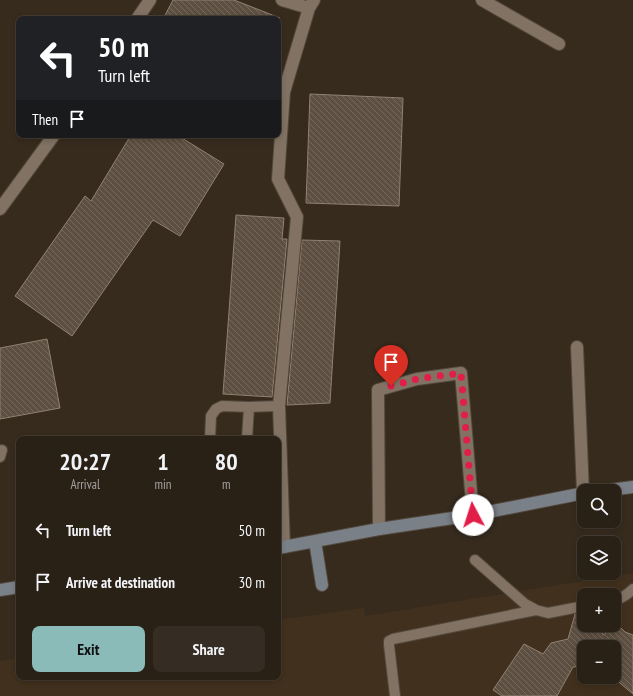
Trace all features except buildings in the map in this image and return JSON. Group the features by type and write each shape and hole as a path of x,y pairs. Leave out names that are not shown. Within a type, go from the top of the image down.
{"main road":[{"path":"621,489 633,487"},
{"path":"281,547 379,529 473,515 577,494"},
{"path":"315,541 322,584"},
{"path":"0,590 16,587"}],"street":[{"path":"139,16 150,0"},
{"path":"281,136 284,92 312,4 282,0"},
{"path":"482,0 558,44"},
{"path":"0,209 52,138"},
{"path":"279,436 279,406 297,217 278,179 281,138"},
{"path":"577,347 583,484"},
{"path":"379,529 378,390 417,379 461,373 473,515"}],"lane":[{"path":"210,436 211,416 216,409 222,406 279,406"},
{"path":"247,436 249,407"},
{"path":"475,560 525,604 536,610 548,613 577,607"},
{"path":"621,597 630,592 633,588"},
{"path":"395,696 388,645 389,641 393,638 536,610"}],"shaded area":[{"path":"633,573 633,696 0,696 0,661 16,658 16,680 281,680 281,620 364,608 365,616 589,580 621,580 621,575"}],"route":[{"path":"391,386 417,379 461,373 473,515"}]}
